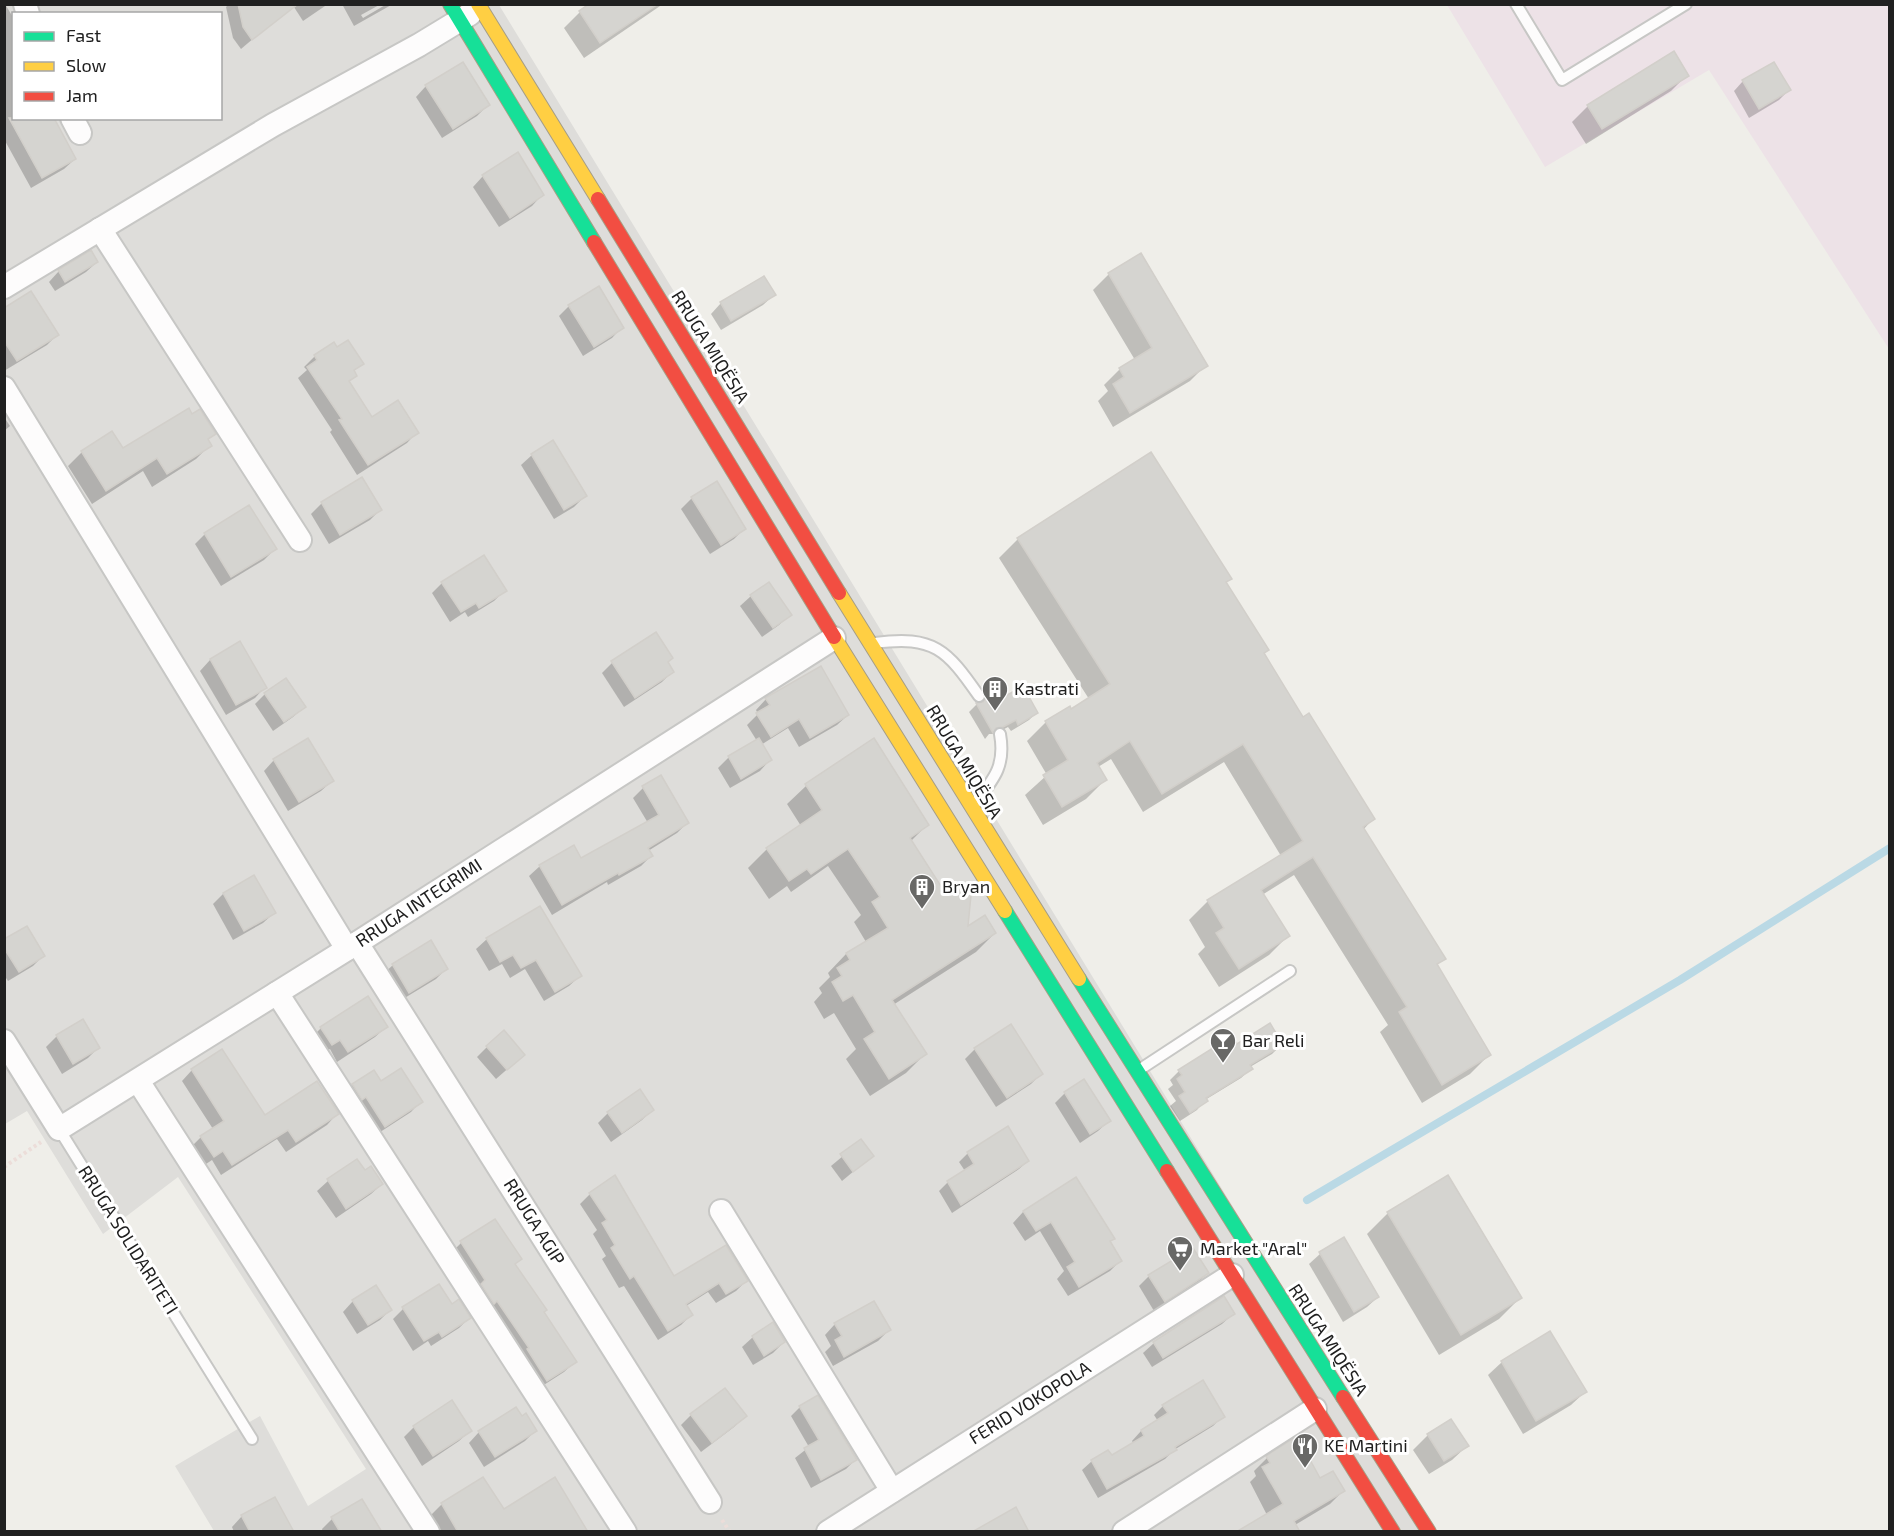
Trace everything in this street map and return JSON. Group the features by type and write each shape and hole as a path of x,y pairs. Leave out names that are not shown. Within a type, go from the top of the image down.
{"main road":[{"name":"RRUGA MIQËSIA","path":"481,5 971,808 1136,1072 1430,1532"},
{"path":"455,13 834,638 1393,1532"}],"street":[{"path":"4,287 455,13 481,5"},
{"path":"100,229 300,540"},
{"name":"RRUGA AGIP","path":"4,388 352,946 710,1502"},
{"name":"RRUGA INTEGRIMI","path":"59,1130 834,638"},
{"path":"277,993 625,1532"},
{"name":"RRUGA SOLIDARITETI","path":"4,1041 59,1130"},
{"path":"138,1081 429,1532"},
{"path":"721,1211 892,1491"},
{"name":"FERID VOKOPOLA","path":"828,1532 1232,1275"},
{"path":"1124,1532 1315,1409"}],"lane":[{"path":"1516,4 1562,80 1686,4"},
{"path":"871,644 903,641 928,645 943,653 957,665 979,696"},
{"path":"971,808 999,769 1002,758 1000,734"},
{"path":"1136,1072 1290,971"},
{"name":"RRUGA SOLIDARITETI","path":"59,1130 252,1439"}],"path":[{"path":"4,1167 59,1130"}],"shaded area":[{"path":"5,5 499,5 1431,1531 214,1531 175,1466 260,1416 308,1506 366,1469 178,1177 103,1234 27,1111 5,1124"},
{"path":"1447,5 1889,5 1889,349 1709,70 1545,167"}],"building":[{"path":"238,4 298,4 252,40 243,27"},
{"path":"589,4 658,4 600,43 579,11"},
{"path":"1674,51 1689,76 1602,129 1587,105"},
{"path":"463,62 490,105 453,129 425,85"},
{"path":"1774,62 1791,90 1759,109 1742,80"},
{"path":"9,118 12,120 55,120 76,159 42,178"},
{"path":"518,152 544,195 510,218 482,175"},
{"path":"91,250 98,262 65,282 58,270"},
{"path":"1141,253 1208,366 1130,413 1113,384 1124,377 1119,368 1152,348 1108,273"},
{"path":"764,276 776,295 731,321 720,302"},
{"path":"599,286 624,328 594,347 568,305"},
{"path":"31,291 59,335 17,361 4,341 4,308"},
{"path":"348,340 364,364 354,370 357,376 349,381 372,417 398,400 419,433 368,465 339,420 342,419 307,367 317,360 314,355 334,342 337,347"},
{"path":"189,408 192,414 200,409 216,434 208,439 212,446 167,474 157,458 106,491 81,451 112,431 123,448"},
{"path":"553,440 587,496 564,510 531,454"},
{"path":"1151,452 1232,579 1226,582 1269,650 1264,653 1303,717 1309,713 1375,819 1363,827 1446,959 1437,964 1491,1055 1442,1085 1399,1012 1407,1007 1313,857 1261,890 1290,936 1239,969 1216,933 1224,928 1207,900 1303,841 1243,744 1162,794 1130,741 1097,763 1107,780 1062,807 1043,775 1068,760 1045,721 1070,706 1071,709 1110,684 1017,538"},
{"path":"362,477 382,510 340,535 321,502"},
{"path":"717,481 746,529 721,545 691,497"},
{"path":"249,505 277,549 231,577 204,533"},
{"path":"484,555 507,591 479,608 476,603 461,612 441,582"},
{"path":"769,582 792,615 773,628 750,595"},
{"path":"656,632 673,658 668,662 674,672 635,698 611,661"},
{"path":"240,641 267,688 236,705 210,659"},
{"path":"821,666 849,715 810,738 799,719 771,737 756,713 770,705 765,698"},
{"path":"286,678 306,707 284,722 264,693"},
{"path":"1023,686 1038,713 1018,725 1016,720 996,728 993,733 976,703 983,702 986,697 997,691 1002,698"},
{"path":"308,738 334,781 299,802 273,759"},
{"path":"759,738 772,760 741,779 728,756"},
{"path":"874,738 929,825 910,838 944,891 963,887 971,895 968,926 985,915 996,933 892,1000 927,1054 889,1079 864,1039 875,1032 853,995 843,1001 832,982 842,976 837,968 850,960 846,953 888,928 872,902 880,897 848,849 811,874 807,869 789,881 766,848 822,810 805,784"},
{"path":"661,775 689,823 648,848 653,856 562,905 539,865 574,845 581,858 659,815 642,786"},
{"path":"254,875 276,913 244,931 223,893"},
{"path":"540,906 582,976 555,992 536,960 521,968 513,955 500,962 486,938"},
{"path":"27,926 45,956 19,972 4,948 4,939"},
{"path":"431,940 448,969 409,993 392,964"},
{"path":"368,996 388,1027 348,1052 340,1040 332,1045 320,1027"},
{"path":"83,1019 100,1048 73,1064 56,1035"},
{"path":"1270,1023 1283,1045 1250,1065 1253,1069 1206,1098 1208,1101 1190,1113 1179,1096 1185,1092 1177,1079 1182,1075 1178,1070 1232,1036 1237,1044"},
{"path":"1011,1024 1043,1074 1007,1098 974,1048"},
{"path":"504,1030 525,1055 507,1070 486,1046"},
{"path":"222,1049 265,1115 317,1081 339,1114 296,1142 288,1130 232,1165 223,1151 214,1157 200,1136 224,1121 191,1069"},
{"path":"401,1068 423,1102 385,1127 366,1097 362,1100 352,1084 374,1070 381,1081"},
{"path":"1084,1079 1111,1121 1090,1134 1064,1092"},
{"path":"640,1089 654,1110 622,1133 607,1112"},
{"path":"1008,1126 1029,1161 961,1205 947,1181 974,1164 967,1152"},
{"path":"861,1139 874,1156 853,1172 840,1154"},
{"path":"357,1159 365,1170 371,1166 383,1184 346,1209 327,1179"},
{"path":"615,1175 674,1276 726,1245 748,1281 726,1294 719,1283 686,1304 693,1315 668,1331 634,1276 630,1279 611,1248 615,1245 602,1223 607,1220 589,1193"},
{"path":"1448,1175 1522,1298 1461,1335 1387,1212"},
{"path":"1076,1177 1115,1239 1110,1241 1122,1261 1079,1287 1067,1267 1075,1262 1051,1222 1036,1231 1023,1211"},
{"path":"495,1219 522,1259 515,1264 547,1310 544,1312 577,1362 547,1381 527,1349 529,1348 497,1301 494,1304 481,1284 485,1280 460,1241"},
{"path":"1344,1237 1379,1297 1354,1312 1319,1252"},
{"name":"Market \"Aral\"","path":"1193,1248 1209,1273 1165,1302 1148,1275"},
{"path":"439,1284 452,1304 459,1299 471,1318 442,1337 439,1332 424,1341 402,1307"},
{"path":"376,1285 392,1310 368,1325 352,1300"},
{"path":"1224,1296 1235,1314 1163,1358 1153,1342"},
{"path":"874,1301 891,1330 844,1357 835,1340 842,1336 834,1323"},
{"path":"773,1322 785,1342 764,1356 752,1336"},
{"path":"1550,1331 1587,1392 1536,1421 1501,1361"},
{"path":"1203,1380 1225,1417 1175,1447 1177,1450 1107,1489 1091,1460 1108,1450 1112,1455 1144,1436 1141,1430 1168,1413 1162,1405"},
{"path":"725,1388 747,1416 712,1443 690,1414"},
{"path":"818,1395 857,1460 821,1480 804,1448 819,1440 799,1406"},
{"path":"452,1400 472,1431 433,1456 413,1426"},
{"path":"516,1407 522,1416 526,1413 537,1431 495,1457 478,1431"},
{"path":"1451,1419 1469,1446 1444,1461 1427,1434"},
{"path":"1297,1436 1320,1478 1333,1471 1345,1491 1294,1521 1300,1532 1236,1532 1283,1504 1262,1467 1270,1463 1266,1456"},
{"path":"483,1477 504,1509 555,1477 588,1532 458,1532 441,1503"},
{"path":"275,1497 294,1532 250,1532 241,1515"},
{"path":"362,1499 382,1532 340,1532 331,1517"},
{"path":"1016,1507 1029,1532 972,1532"}],"waterway":[{"path":"1307,1200 1680,980 1890,848"}],"traffic: fast":[{"path":"450,4 594,242"},
{"path":"1005,911 1167,1171"},
{"path":"1079,979 1343,1397"}],"traffic: slow":[{"path":"478,4 598,199"},
{"path":"839,593 1079,979"},
{"path":"834,637 1005,911"}],"traffic: jam":[{"path":"598,199 839,593"},
{"path":"594,242 834,637"},
{"path":"1167,1171 1393,1532"},
{"path":"1343,1397 1429,1532"}],"place":[{"name":"Kastrati","path":"995,712"},
{"name":"Bryan","path":"922,910"},
{"name":"Bar Reli","path":"1223,1064"},
{"name":"Market \"Aral\"","path":"1180,1272"},
{"name":"KE Martini","path":"1305,1469"}]}
